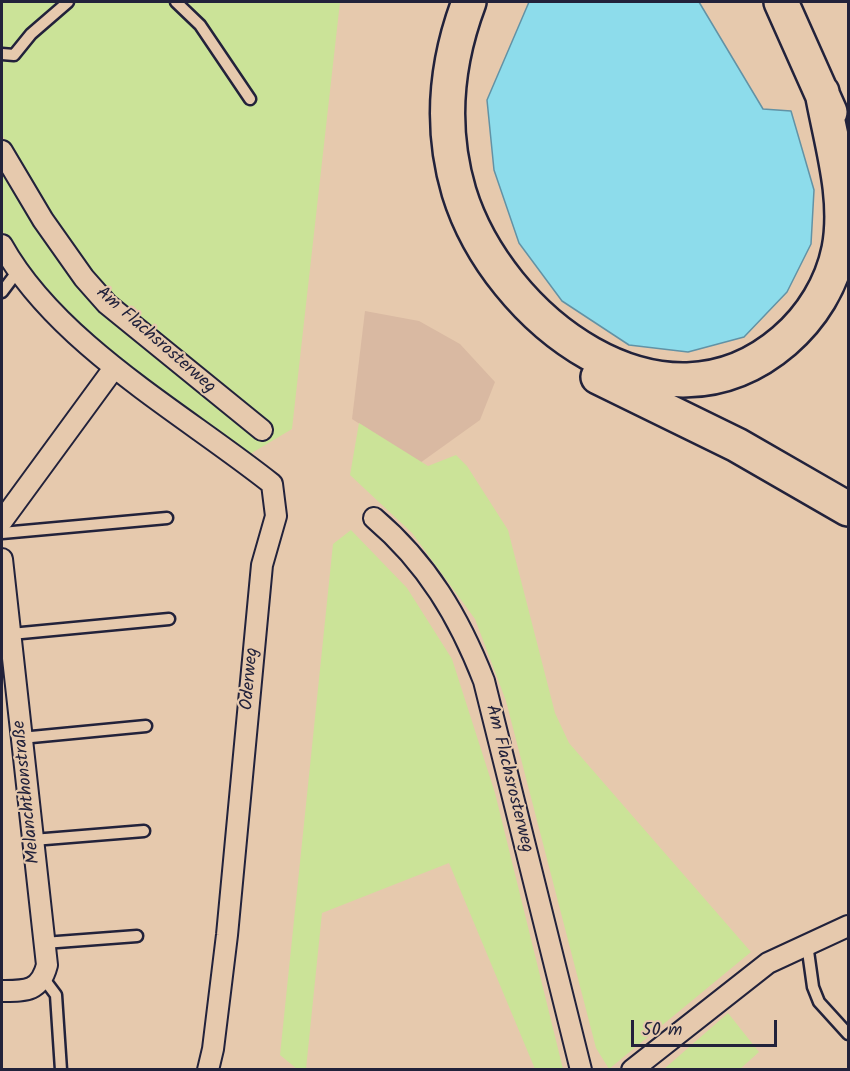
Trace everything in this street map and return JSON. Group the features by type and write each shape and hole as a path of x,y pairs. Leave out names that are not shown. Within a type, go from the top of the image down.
{"highway":[{"path":"453,2 436,67 435,130 438,160 445,191 460,230 484,276 503,302 526,326 591,373 737,445 849,509"},
{"path":"469,2 454,51 447,105 451,160 459,192 471,224 504,279 529,306 561,334 596,357 635,373 655,378 686,380 716,376 746,366 781,344 797,330 816,306 830,278 839,249 842,218 822,92"},
{"path":"780,2 849,155"}],"street":[{"name":"Am Flachsrosterweg","path":"2,152 43,220 84,278 107,304 262,430"},
{"path":"2,245 17,272 114,368 2,521"},
{"name":"Oderweg","path":"114,368 247,464 272,484 274,494 276,516 262,565 227,935 213,1049 208,1070"},
{"name":"Am Flachsrosterweg","path":"374,518 409,551 440,590 464,633 484,681 581,1070"},
{"name":"Melanchthonstraße","path":"2,559 44,943 46,965 44,979"},
{"path":"632,1070 768,963 849,926"},
{"path":"2,991 29,990 44,979"}],"lane":[{"path":"2,54 14,55 31,34 68,2"},
{"path":"176,2 200,25 250,99"},
{"path":"2,292 17,272"},
{"path":"2,533 166,518"},
{"path":"11,634 169,619"},
{"path":"21,738 146,726"},
{"path":"33,840 144,831"},
{"path":"44,943 136,936"},
{"path":"807,944 813,987 819,1002 849,1034"},
{"path":"44,979 56,996 61,1070"}],"shaded area":[{"path":"365,311 419,321 460,344 495,382 480,420 420,463 352,419"}],"green space":[{"path":"2,2 340,2 292,429 245,457 116,362 22,267 2,229 2,154 8,147 2,134"},
{"path":"359,423 428,466 456,455 467,466 508,530 555,713 569,743 751,952 609,1069 596,1048 506,701 475,619 412,533 350,475"},
{"path":"351,530 407,588 452,659 495,793 563,1069 535,1069 449,863 322,913 306,1069 297,1069 280,1055 333,544"},
{"path":"728,1013 759,1052 740,1069 664,1069"}],"water":[{"path":"529,2 699,2 763,109 791,111 814,190 811,244 787,292 744,337 688,352 629,345 562,301 519,243 494,170 487,100"}]}
